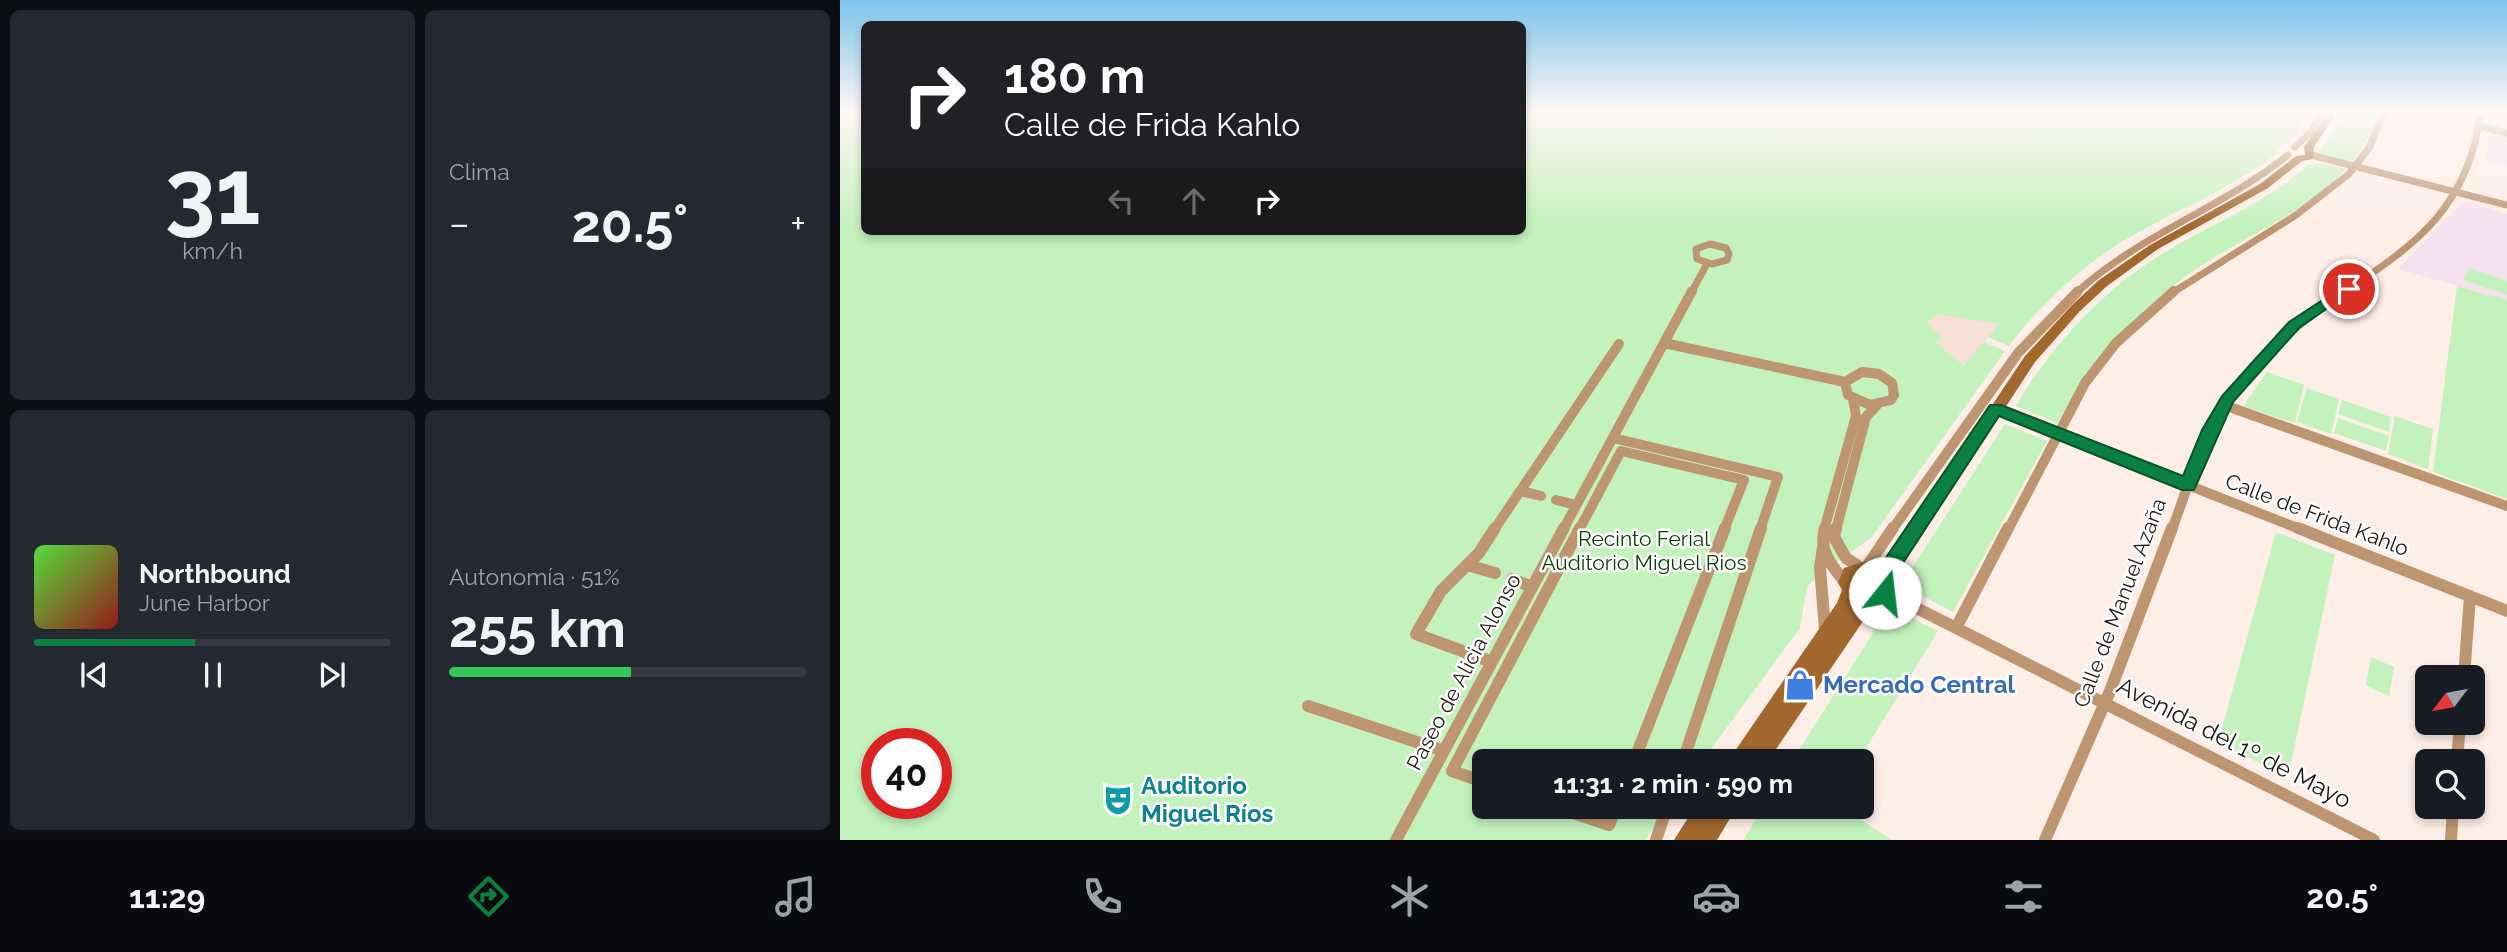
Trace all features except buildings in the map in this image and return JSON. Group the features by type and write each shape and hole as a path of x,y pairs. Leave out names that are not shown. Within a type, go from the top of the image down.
{"street":[{"path":"1746,749 1845,606 1850,573 1864,568 1986,395 2018,353 2064,303 2092,278 2143,242 2254,182 2301,150"},
{"path":"1765,749 1867,601 1878,599 1995,409 2049,336 2103,283 2166,239 2264,186 2302,150"},
{"path":"1956,628 2085,383 2116,344 2152,308 2212,265 2295,215 2356,167 2367,150"},
{"name":"Calle de Manuel Azaña","path":"2045,840 2104,703 2188,485 2224,405 2294,325 2408,247 2436,219 2457,192 2474,150"},
{"path":"2300,153 2507,205"},
{"name":"Paseo de Alicia Alonso","path":"1396,840 1707,264"},
{"path":"1664,343 1845,382 1862,372 1887,378 1895,389 1885,403 1877,405 1853,400"},
{"path":"1492,662 1416,634 1441,591 1467,565 1521,491 1619,344"},
{"path":"1824,635 1825,596 1819,575 1825,528 1856,416 1853,400 1845,391 1845,382"},
{"path":"1877,405 1866,417 1835,530 1839,550 1864,568 1877,572 1884,586"},
{"path":"2224,405 2507,506"},
{"name":"Calle de Frida Kahlo","path":"1995,409 2507,611"},
{"path":"1613,438 1778,477 1686,749"},
{"path":"1472,778 1452,771 1621,451 1744,480 1639,749"},
{"path":"1590,481 1604,485"},
{"path":"1521,491 1541,495"},
{"path":"1556,500 1576,505"},
{"path":"1823,547 1832,568 1847,587 1867,601"},
{"path":"1467,565 1495,573"},
{"path":"1512,579 1532,587"},
{"name":"Avenida del 1º de Mayo","path":"1884,586 1956,628 2374,840"},
{"path":"2465,665 2470,596"},
{"path":"1308,706 1444,751"},
{"path":"1458,724 1474,730"},
{"path":"1591,819 1609,825 1611,819"},
{"path":"1656,840 1663,819"},
{"path":"1684,840 1699,819"},
{"path":"1705,840 1719,819"},
{"path":"2451,840 2453,819"}],"shaded area":[{"path":"2487,150 2507,150 2507,165 2486,160"},
{"path":"2464,201 2507,214 2507,300 2398,269"},
{"path":"1937,314 2000,324 1965,365 1936,343 1942,337 1925,324"}],"green space":[{"name":"Recinto Ferial Auditorio Miguel Rios","path":"840,150 861,150 861,235 1526,235 1526,150 2276,150 2276,154 2239,179 2142,230 2091,263 2047,302 2009,346 1988,337 1999,324 1937,314 1926,323 1942,337 1936,343 1964,365 1984,342 2005,351 1871,538 1819,574 1807,587 1800,628 1711,749 1472,749 1472,819 1660,819 1645,840 840,840"},
{"path":"2360,150 2352,162 2322,155 2320,151"},
{"path":"2320,163 2346,169 2300,207 2213,258 2166,292 2106,353 2057,423 2016,406 2046,361 2082,319 2144,265 2275,190 2308,165"},
{"path":"2469,268 2507,281 2507,295 2463,280"},
{"path":"2457,286 2507,300 2507,499 2433,472"},
{"path":"2267,372 2304,385 2295,423 2243,406"},
{"path":"2307,388 2339,399 2331,434 2297,422"},
{"path":"2342,400 2391,417 2389,432 2338,414"},
{"path":"2395,416 2433,429 2428,469 2388,454"},
{"path":"2338,418 2389,436 2386,451 2334,433"},
{"path":"2005,424 2047,441 1953,612 1910,589 1905,579"},
{"path":"2276,532 2335,555 2288,777 2218,743"},
{"path":"1894,610 1938,631 1865,749 1800,749 1885,614"},
{"path":"2371,657 2394,667 2389,696 2366,685"},
{"path":"1756,819 1860,819 1892,840 1743,840"}],"place":[{"name":"Mercado Central","path":"1800,685"},
{"name":"Auditorio Miguel Ríos","path":"1118,800"}],"route":[{"path":"1885,593 1884,580 1892,564 1995,409 2188,485 2210,430 2227,399 2294,325 2349,289"}]}
